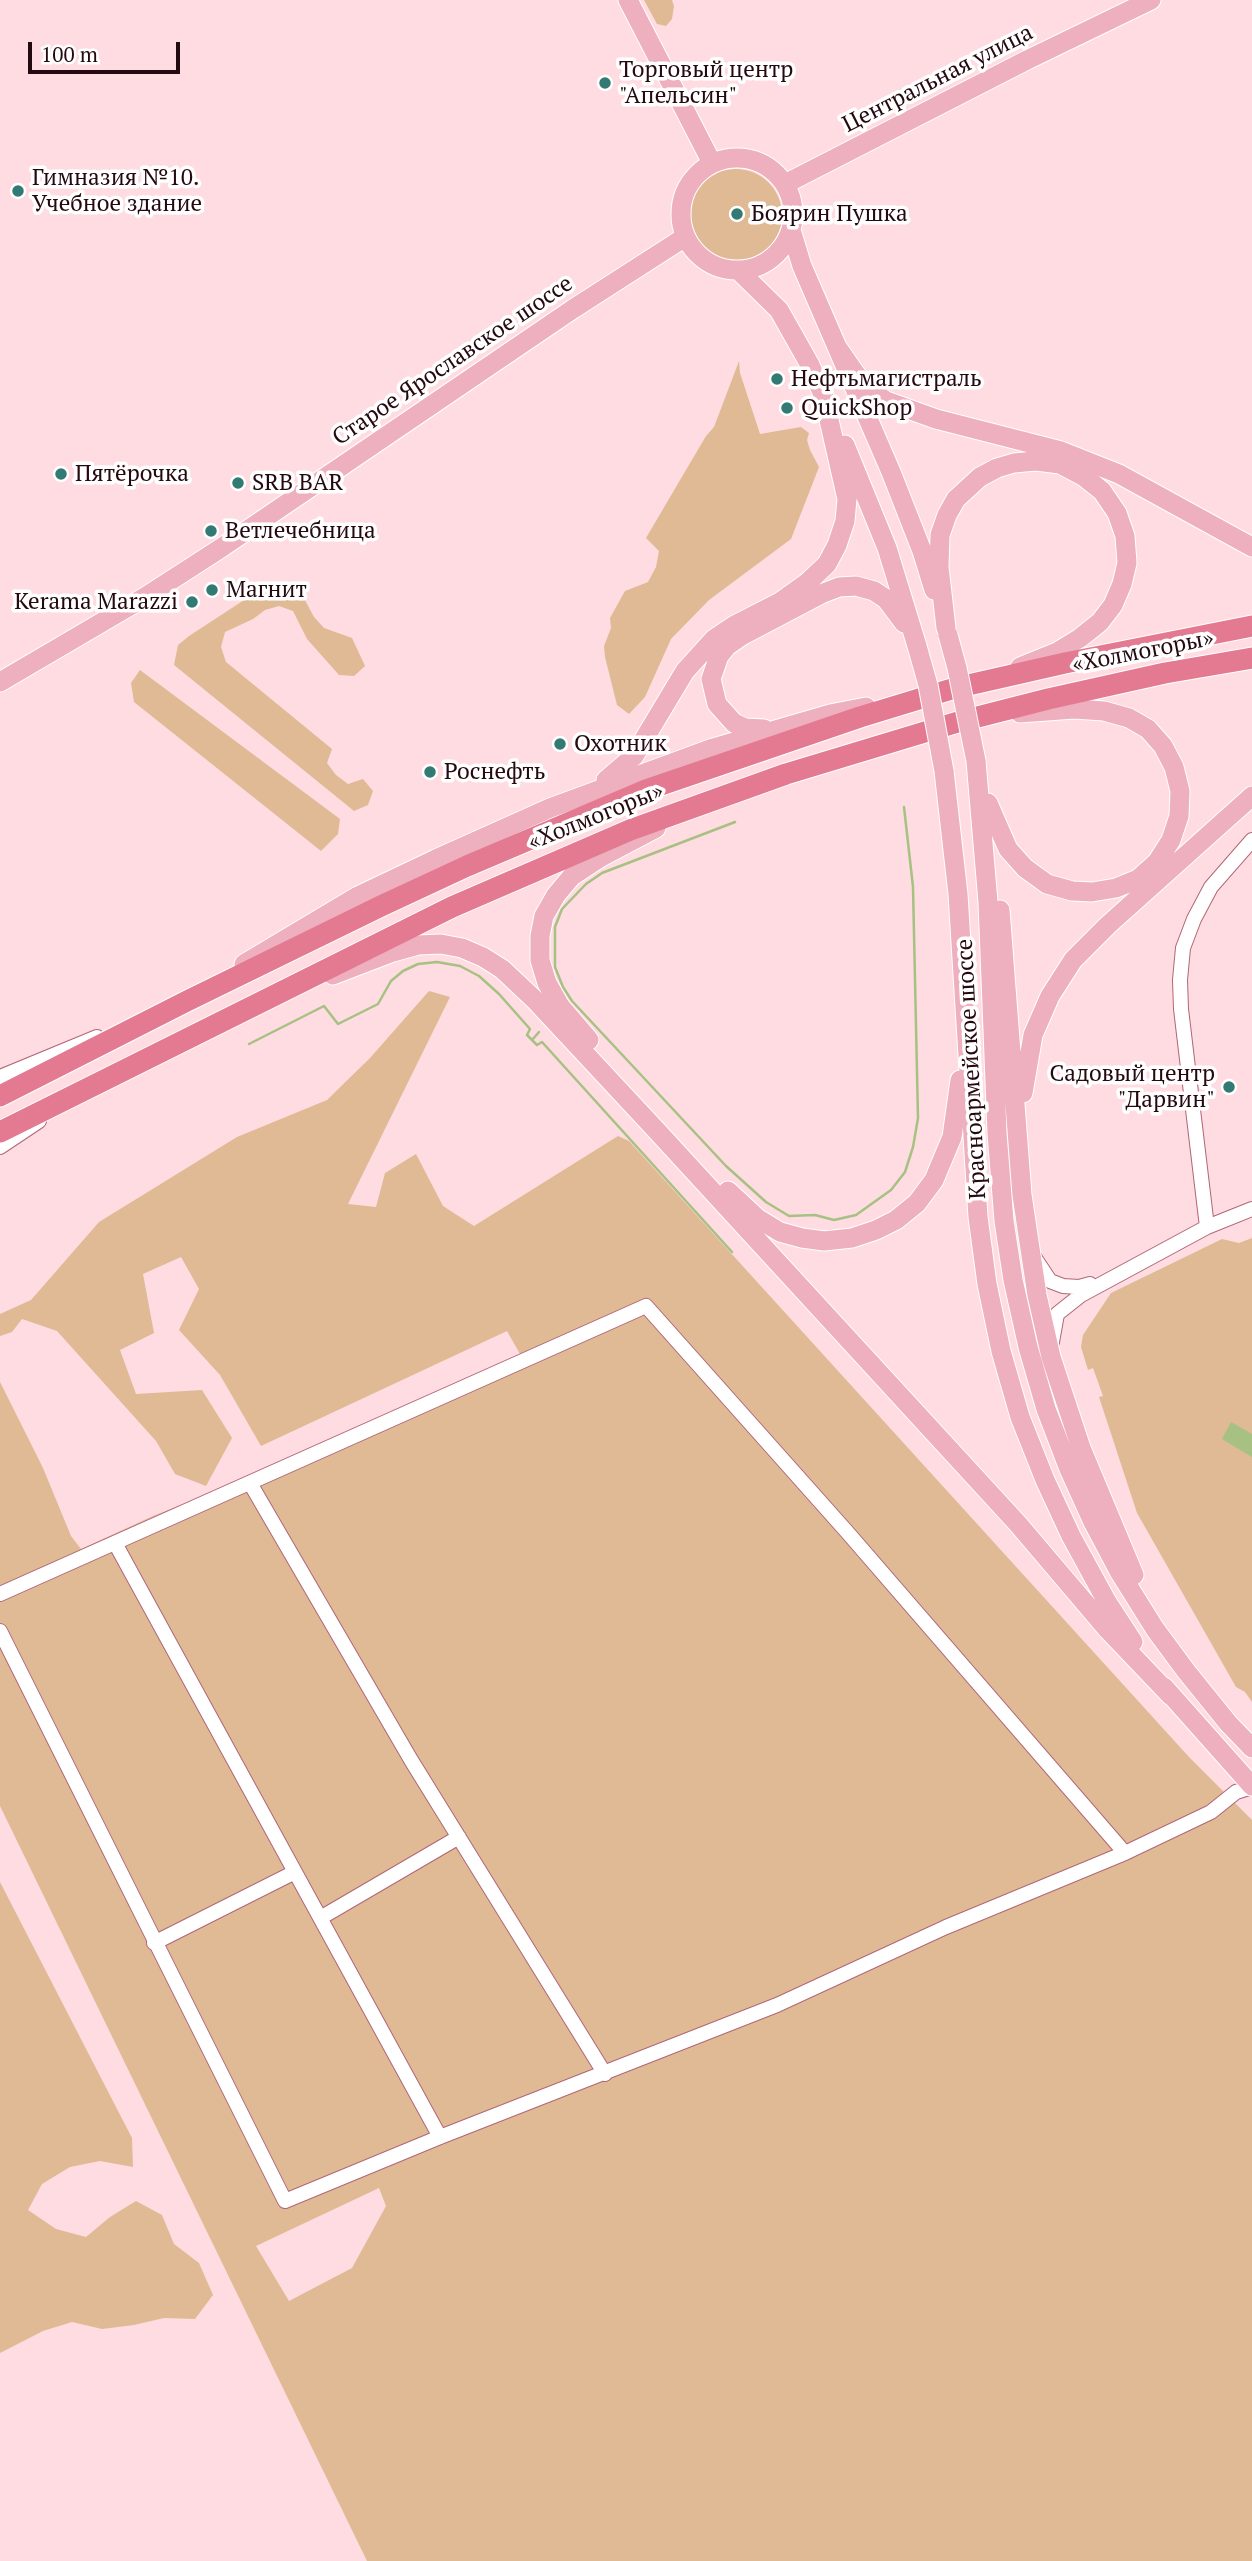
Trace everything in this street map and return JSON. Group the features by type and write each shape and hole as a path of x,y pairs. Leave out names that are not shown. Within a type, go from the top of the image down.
{"highway":[{"name":"«Холмогоры»","path":"0,1096 187,1001 467,866 646,790 860,717 949,690 1065,663 1252,626"},
{"name":"«Холмогоры»","path":"0,1132 452,907 556,861 709,801 786,774 958,722 1139,679 1252,658"}],"main road":[{"path":"628,0 712,163"},
{"name":"Центральная улица","path":"785,184 1151,0"},
{"path":"728,158 745,158 768,167 785,184 791,199 791,230 783,246 771,259 755,267 738,270 717,267 698,255 685,237 680,216 683,195 695,176 712,163 728,158"},
{"path":"791,230 802,266 837,347 862,381 886,401 936,419 1061,451 1107,469 1252,547"},
{"name":"Старое Ярославское шоссе","path":"0,682 190,568 573,309 685,237"},
{"path":"575,799 621,770 634,756 685,671 714,639 735,625 780,603 827,564 845,521 847,499 824,398 779,310 738,270"},
{"name":"Красноармейское шоссе","path":"837,347 917,540 957,668 977,765 988,902 997,1133 1004,1221 1013,1280 1046,1409 1093,1522 1120,1573 1155,1629 1186,1671 1227,1723 1252,1748"},
{"name":"Красноармейское шоссе","path":"824,398 859,475 887,548 928,685 954,839 978,1217 1001,1351 1020,1417 1045,1480 1113,1612 1171,1696 1252,1786"},
{"path":"187,1001 358,896 477,840 575,799 713,748 830,714 949,690 1057,652 1100,622 1122,584 1127,563 1125,536 1116,513 1102,491 1083,476 1060,464 1036,461 997,468 968,486 951,507 940,535 939,567 947,632"},
{"path":"786,727 758,730 745,728 734,723 717,704 711,679 715,666 727,646 743,635 821,594 839,587 856,586 886,598 917,646"},
{"path":"958,722 1025,712 1074,709 1104,711 1129,718 1148,729 1163,746 1174,767 1180,791 1179,816 1171,840 1157,862 1138,879 1116,888 1092,892 1072,891 1047,884 1025,868 1008,849 991,814 977,765"},
{"path":"1020,1160 1024,1077 1033,1035 1050,996 1073,960 1252,796"},
{"path":"709,801 601,857 572,876 556,895 544,916 540,936 540,961 547,983 560,1006 581,1032 731,1194 757,1218 780,1232 824,1241 852,1238 876,1230 896,1220 917,1203 934,1180 952,1137 959,1090 964,984"},
{"path":"982,816 1002,920 1027,1237 1051,1357 1081,1448 1115,1533 1145,1599 1186,1671"},
{"path":"250,1007 418,945 441,944 462,948 502,969 535,1000 694,1171 1017,1524 1108,1630 1171,1696"}],"street":[{"path":"1207,1227 1181,1009 1183,948 1194,919 1211,887 1252,840"},
{"path":"0,1077 164,1013"},
{"path":"0,1147 74,1096"},
{"path":"1051,1357 1053,1326 1057,1314 1065,1306 1105,1280 1207,1227 1252,1209"},
{"path":"1027,1237 1040,1269 1050,1281 1063,1286 1079,1287 1105,1280"},
{"path":"0,1594 646,1306 848,1533 1125,1853"},
{"path":"250,1483 411,1760 605,2074"},
{"path":"115,1543 440,2137"},
{"path":"0,1631 285,2201 440,2137 778,2005 946,1927 1125,1853 1211,1812 1236,1792 1252,1786"},
{"path":"322,1917 459,1837"},
{"path":"154,1943 295,1872"}],"shaded area":[{"path":"644,0 672,0 672,19 666,26 657,24"},
{"path":"736,169 753,173 768,183 778,198 782,215 778,232 768,247 753,257 736,261 719,257 704,247 694,232 690,215 694,198 704,183 719,173"},
{"path":"739,361 740,373 760,434 801,427 809,433 807,440 819,467 791,539 709,600 671,639 645,697 629,714 617,705 605,657 604,646 611,628 610,618 625,591 648,582 656,567 659,551 646,538 706,436 714,427"},
{"path":"286,582 299,589 314,617 324,628 352,638 365,666 354,676 339,675 307,639 293,611 279,606 265,610 253,619 225,632 221,647 226,662 332,749 327,763 336,775 348,784 363,779 373,791 368,805 354,811 174,665 178,645 189,636 261,589"},
{"path":"140,670 340,819 338,834 321,851 134,702 131,683"},
{"path":"429,991 450,997 348,1204 376,1207 385,1173 416,1154 443,1206 474,1226 618,1136 629,1141 1189,1757 1252,1820 1252,2561 367,2561 0,1806 0,1382 43,1468 71,1536 81,1549 153,1516 253,1476 520,1354 507,1331 261,1446 220,1375 179,1330 199,1289 181,1257 143,1274 154,1333 120,1350 136,1394 202,1390 232,1438 206,1486 175,1474 156,1441 57,1331 22,1319 12,1332 0,1336 0,1314 31,1300 99,1222 237,1137 327,1100 370,1058","holes":["379,2188 386,2206 352,2268 289,2301 256,2246"]},
{"path":"1252,1238 1252,1702 1245,1692 1236,1687 1137,1513 1099,1397 1103,1396 1093,1368 1088,1370 1081,1347 1083,1335 1111,1293 1222,1239 1239,1243"},
{"path":"1231,1422 1252,1434 1252,1457 1222,1439"},
{"path":"0,1882 132,2138 133,2167 100,2161 70,2167 42,2184 28,2210 56,2229 86,2237 110,2217 136,2201 162,2215 174,2244 199,2263 213,2295 195,2319 164,2318 102,2329 72,2322 43,2331 0,2353"}],"waterway":[{"path":"735,822 602,873 586,884 562,909 555,927 555,967 572,1001 726,1166 766,1202 789,1216 815,1215 834,1220 856,1215 891,1190 905,1172 918,1118 913,887 904,807"},
{"path":"249,1044 324,1006 338,1024 378,1004 391,981 418,964 437,962 460,966 479,976 499,994 530,1029 527,1035 537,1045 542,1042 732,1252"},
{"path":"532,1040 539,1032"}],"place":[{"name":"Торговый центр \"Апельсин\"","path":"605,83"},
{"name":"Гимназия №10. Учебное здание","path":"18,191"},
{"name":"Боярин Пушка","path":"737,214"},
{"name":"Нефтьмагистраль","path":"777,379"},
{"name":"QuickShop","path":"787,408"},
{"name":"Пятёрочка","path":"61,474"},
{"name":"SRB BAR","path":"238,483"},
{"name":"Ветлечебница","path":"211,531"},
{"name":"Магнит","path":"212,590"},
{"name":"Kerama Marazzi","path":"192,602"},
{"name":"Охотник","path":"560,744"},
{"name":"Роснефть","path":"430,772"},
{"name":"Садовый центр \"Дарвин\"","path":"1229,1087"}]}
